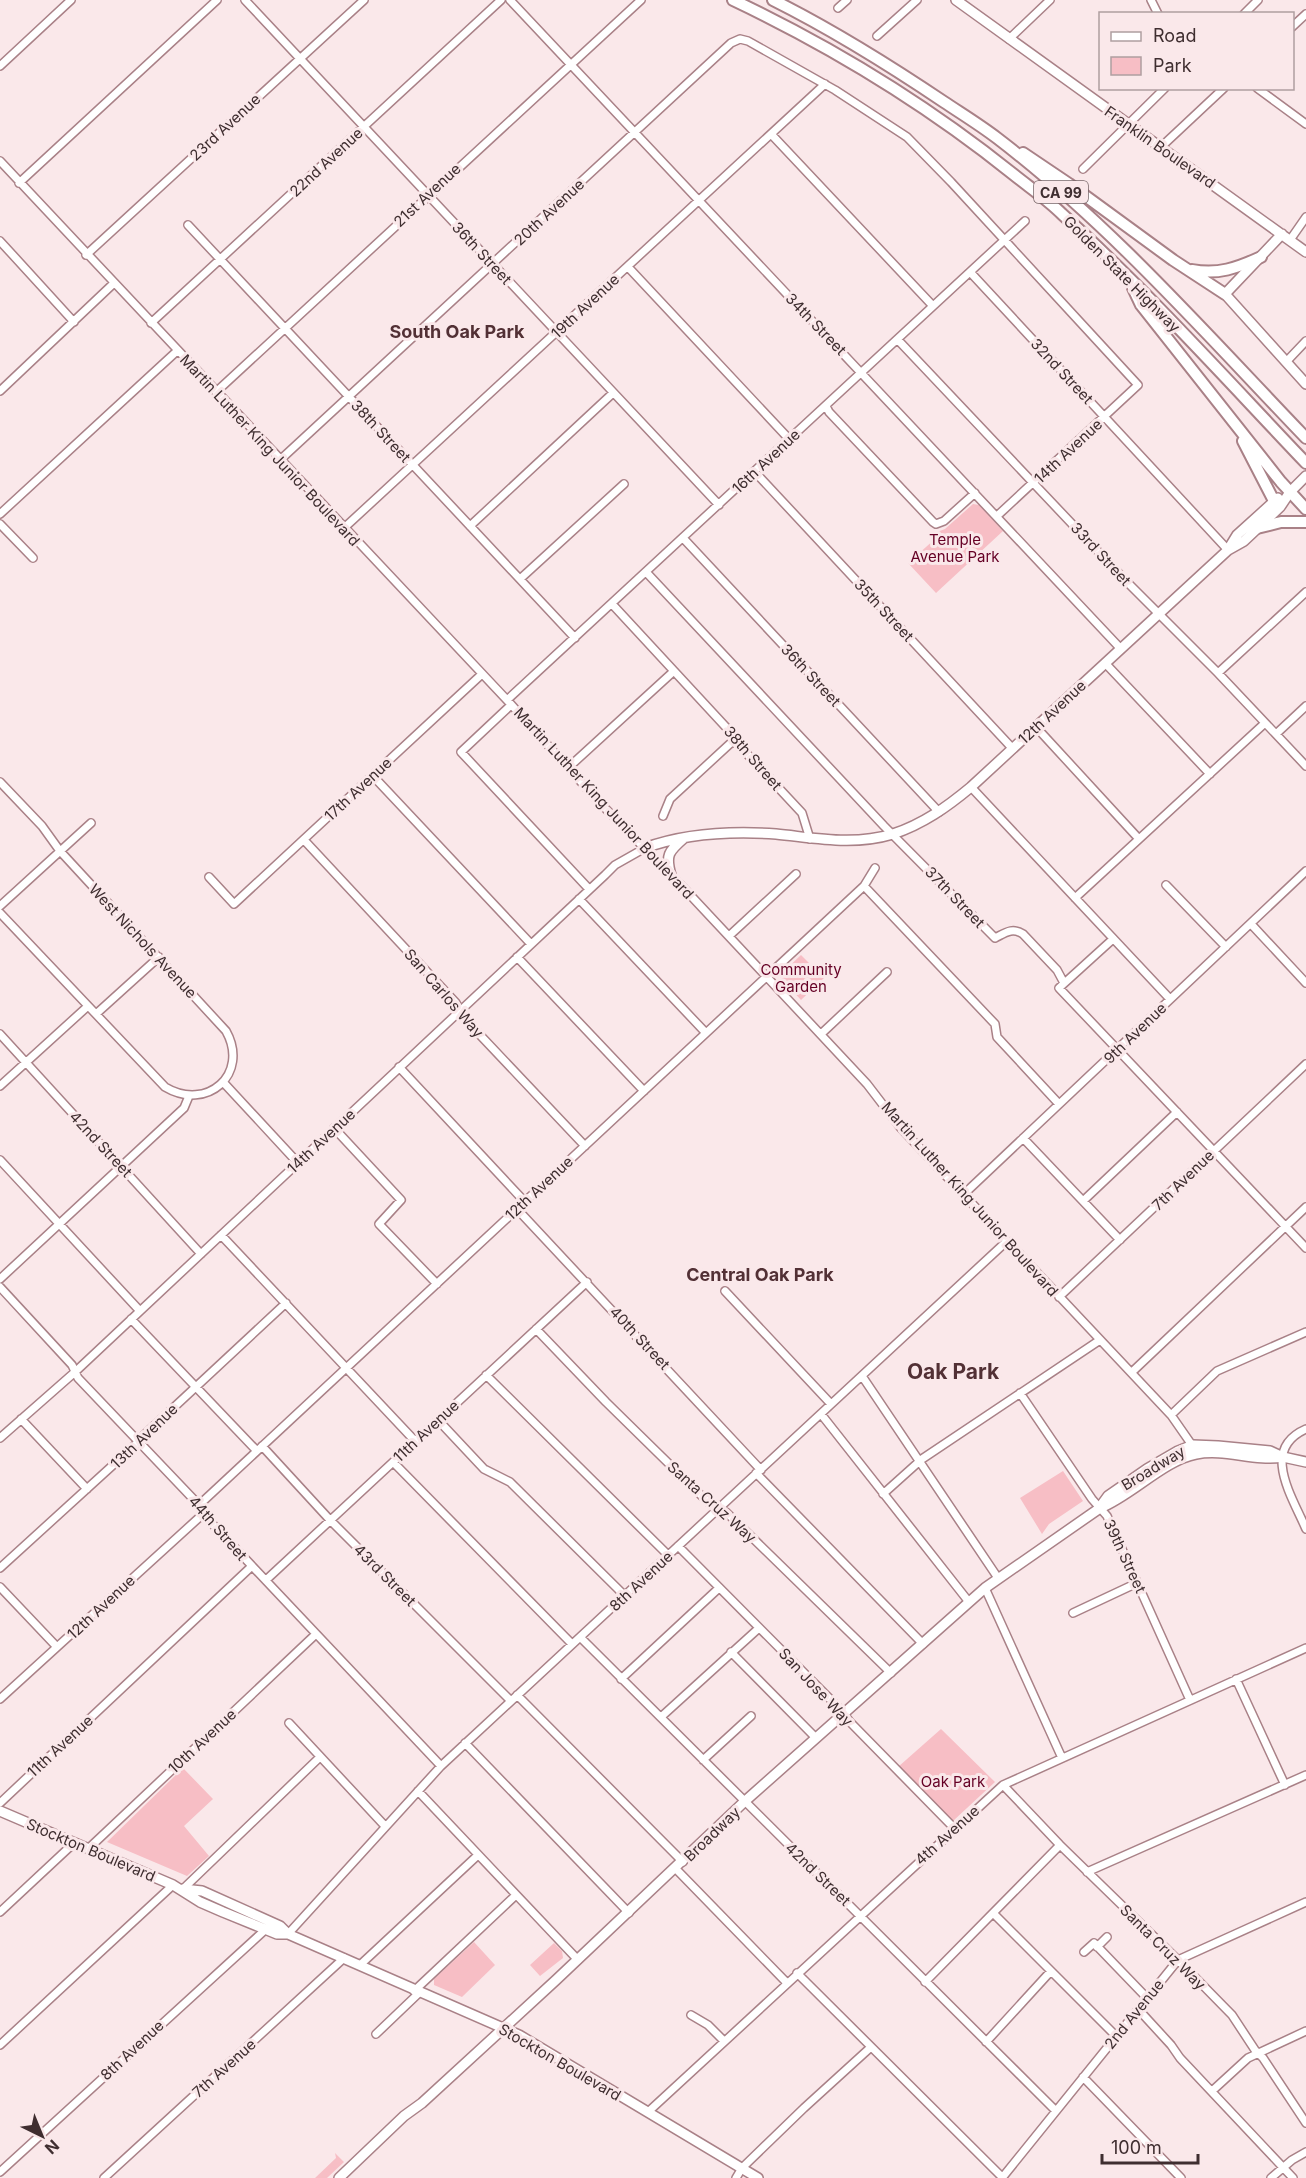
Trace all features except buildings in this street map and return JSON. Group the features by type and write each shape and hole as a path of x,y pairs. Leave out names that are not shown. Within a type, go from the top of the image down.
{"highway":[{"name":"Golden State Highway","path":"733,0 898,90 975,143 1061,213 1130,280 1306,463"},
{"name":"Golden State Highway","path":"773,0 815,21 886,63 997,138 1079,207 1136,261 1306,438"},
{"path":"997,138 1069,183 1225,294"},
{"path":"1187,269 1206,273 1220,272 1261,257"},
{"path":"1130,280 1141,305 1306,509"},
{"path":"1230,417 1274,501"},
{"path":"1257,528 1281,522 1306,522"}],"main road":[{"name":"Franklin Boulevard","path":"956,0 1306,252"},
{"path":"1282,234 1225,294 1306,384"},
{"name":"12th Avenue","path":"1228,550 1237,535 1306,476"},
{"name":"12th Avenue","path":"645,848 684,838 713,834 755,833 810,839 857,840 893,834 912,827 939,812 971,787 1228,550 1244,541 1280,507 1292,489"},
{"path":"671,875 667,863 669,854 684,838"},
{"name":"Broadway","path":"339,2178 404,2116 422,2103 578,1960 744,1802 969,1602 998,1578 1100,1508 1108,1496 1178,1451 1218,1446 1270,1450 1283,1457 1306,1462"},
{"name":"Stockton Boulevard","path":"0,1811 183,1889 200,1902 277,1934 288,1934"},
{"name":"Stockton Boulevard","path":"183,1889 202,1891 280,1926 288,1934 519,2035 758,2178"}],"street":[{"path":"0,66 71,0"},
{"path":"20,183 217,0"},
{"name":"36th Street","path":"245,0 719,505"},
{"name":"23rd Avenue","path":"86,255 364,0"},
{"name":"22nd Avenue","path":"151,324 501,0"},
{"name":"34th Street","path":"510,0 1121,649"},
{"name":"21st Avenue","path":"216,392 641,0"},
{"path":"838,8 847,0"},
{"path":"877,36 917,0"},
{"path":"1009,39 1050,0"},
{"path":"1246,12 1258,0"},
{"path":"1294,26 1306,14"},
{"name":"20th Avenue","path":"280,460 731,43 740,39 748,41 825,84"},
{"path":"825,84 907,137 1005,240"},
{"name":"19th Avenue","path":"344,528 825,84"},
{"path":"1083,169 1163,90"},
{"path":"1161,147 1222,90"},
{"path":"1260,90 1306,124"},
{"path":"771,134 933,306"},
{"name":"Martin Luther King Junior Boulevard","path":"0,162 821,1034 867,1084 900,1127 1171,1415 1194,1450"},
{"path":"1290,240 1306,217"},
{"name":"16th Avenue","path":"590,889 461,752 575,638 1025,221"},
{"name":"38th Street","path":"188,225 575,638"},
{"name":"14th Avenue","path":"997,516 1138,385 1005,240"},
{"path":"0,241 74,322"},
{"path":"628,267 790,440"},
{"name":"32nd Street","path":"970,272 1228,550"},
{"path":"1,387 113,284"},
{"name":"33rd Street","path":"898,340 1126,581 1306,766"},
{"path":"1286,362 1306,341"},
{"path":"0,514 177,351"},
{"path":"470,526 613,393"},
{"path":"826,406 829,412 936,524 944,521 975,493"},
{"name":"35th Street","path":"755,472 1013,749"},
{"path":"520,579 624,484"},
{"path":"0,524 33,558"},
{"name":"36th Street","path":"683,538 939,812"},
{"name":"37th Street","path":"646,572 995,939 1014,930 1023,934 1057,970 1064,984 1059,988 1306,1248"},
{"path":"1218,673 1306,592"},
{"name":"38th Street","path":"612,604 802,813 810,839"},
{"path":"1106,663 1210,774"},
{"path":"569,767 674,670"},
{"name":"17th Avenue","path":"209,877 234,904 482,674"},
{"path":"1276,734 1306,706"},
{"path":"1075,898 1265,723"},
{"path":"1036,727 1139,839"},
{"path":"663,816 670,799 734,740"},
{"path":"373,776 531,944"},
{"name":"West Nichols Avenue","path":"0,782 42,826 60,851 223,1026 233,1048 232,1061 223,1082"},
{"path":"971,787 1170,999"},
{"path":"0,906 91,823"},
{"name":"San Carlos Way","path":"304,840 456,1003 464,1018 585,1146"},
{"name":"14th Avenue","path":"0,1437 75,1372 615,866 645,848"},
{"name":"12th Avenue","path":"199,1505 864,886 875,868"},
{"name":"9th Avenue","path":"964,1194 1306,871"},
{"path":"729,936 796,874"},
{"path":"1166,885 1226,947"},
{"path":"864,886 995,1024 997,1038 1059,1104"},
{"path":"579,899 706,1033"},
{"path":"0,913 160,1082 175,1092 189,1096 204,1094 223,1082 298,1163"},
{"path":"1251,924 1306,983"},
{"path":"1064,984 1113,939"},
{"path":"96,1014 159,957"},
{"path":"517,957 644,1091"},
{"path":"821,1034 887,972"},
{"path":"0,1086 88,1006"},
{"name":"42nd Street","path":"0,1034 201,1254"},
{"name":"7th Avenue","path":"1059,1297 1306,1064"},
{"path":"399,1067 525,1202"},
{"path":"0,1279 184,1108 189,1096"},
{"path":"1083,1201 1177,1112"},
{"path":"334,1128 401,1200 379,1224 437,1284"},
{"path":"1023,1138 1120,1240"},
{"path":"0,1160 140,1311"},
{"path":"1132,1372 1306,1207"},
{"name":"40th Street","path":"517,1209 587,1282 758,1471 923,1644"},
{"path":"221,1234 416,1441"},
{"name":"8th Avenue","path":"288,1934 441,1766 1007,1241"},
{"name":"11th Avenue","path":"266,1580 587,1282"},
{"name":"44th Street","path":"0,1287 72,1365 78,1378 199,1505 203,1514 441,1766"},
{"path":"725,1292 831,1404"},
{"name":"13th Avenue","path":"0,1568 286,1303"},
{"name":"43rd Street","path":"131,1319 196,1387 514,1698 679,1865 787,1983"},
{"name":"Santa Cruz Way","path":"536,1329 606,1402 712,1506 726,1512 891,1673"},
{"path":"1171,1415 1217,1371 1306,1332"},
{"path":"883,1494 919,1462 1100,1340"},
{"path":"486,1375 668,1555"},
{"path":"862,1376 998,1578"},
{"name":"39th Street","path":"1020,1393 1092,1499 1107,1516 1190,1700"},
{"path":"820,1414 969,1602"},
{"path":"21,1419 87,1489"},
{"path":"438,1420 484,1469 510,1482 625,1596"},
{"path":"1306,1429 1294,1434 1286,1442 1281,1472 1306,1528"},
{"path":"393,1462 572,1644"},
{"name":"12th Avenue","path":"0,1699 203,1514"},
{"name":"San Jose Way","path":"678,1546 954,1828"},
{"name":"11th Avenue","path":"0,1803 252,1566"},
{"path":"1073,1613 1137,1583"},
{"path":"0,1587 57,1647"},
{"path":"621,1679 719,1588"},
{"path":"985,1588 1062,1758"},
{"path":"661,1717 759,1628"},
{"name":"10th Avenue","path":"88,1849 316,1634"},
{"name":"42nd Street","path":"580,1637 1056,2111"},
{"name":"4th Avenue","path":"648,2112 1003,1785 1306,1648"},
{"path":"731,1652 816,1738"},
{"path":"1236,1679 1285,1785"},
{"path":"703,1760 750,1716"},
{"path":"289,1724 385,1826"},
{"path":"465,1743 629,1912"},
{"path":"183,1889 320,1757"},
{"path":"1087,1872 1306,1775"},
{"name":"Santa Cruz Way","path":"1003,1785 1060,1845 1178,1959 1232,2015 1306,2123"},
{"path":"418,1791 578,1960"},
{"path":"0,1912 74,1843"},
{"path":"925,1982 1060,1845"},
{"path":"360,1965 478,1855"},
{"path":"0,2045 173,1885"},
{"path":"376,2034 516,1895"},
{"name":"2nd Avenue","path":"1003,2178 1178,1959 1306,1902"},
{"path":"993,1913 1116,2036"},
{"name":"8th Avenue","path":"0,2172 266,1929"},
{"path":"1097,1947 1107,1936"},
{"path":"1084,1952 1094,1943 1147,1998"},
{"name":"7th Avenue","path":"104,2178 344,1958"},
{"path":"986,2042 1051,1971"},
{"path":"797,1973 1003,2178"},
{"path":"1138,2009 1293,2178"},
{"path":"691,2015 708,2025 724,2041"},
{"path":"1212,2091 1257,2052 1306,2031"},
{"path":"736,2178 742,2168 871,2047"},
{"path":"1083,2077 1181,2178"},
{"path":"1271,2178 1284,2166 1306,2152"}],"green space":[{"name":"Temple Avenue Park","path":"973,504 979,505 1003,531 936,593 908,563 935,539 937,532 945,529"},
{"name":"Community Garden","path":"801,955 824,978 801,1000 779,976"},
{"path":"1063,1471 1083,1501 1049,1524 1042,1534 1020,1498"},
{"name":"Oak Park","path":"941,1729 995,1782 953,1821 898,1767"},
{"path":"183,1768 213,1799 184,1826 209,1856 187,1876 107,1842"},
{"path":"474,1942 495,1965 462,1997 434,1985 434,1979"},
{"path":"554,1943 562,1951 563,1958 540,1976 530,1965"},
{"path":"335,2153 344,2162 327,2178 315,2178 336,2158"}],"district":[{"name":"South Oak Park","path":"457,331"},
{"name":"Central Oak Park","path":"760,1274"},
{"name":"Oak Park","path":"953,1371"}]}
